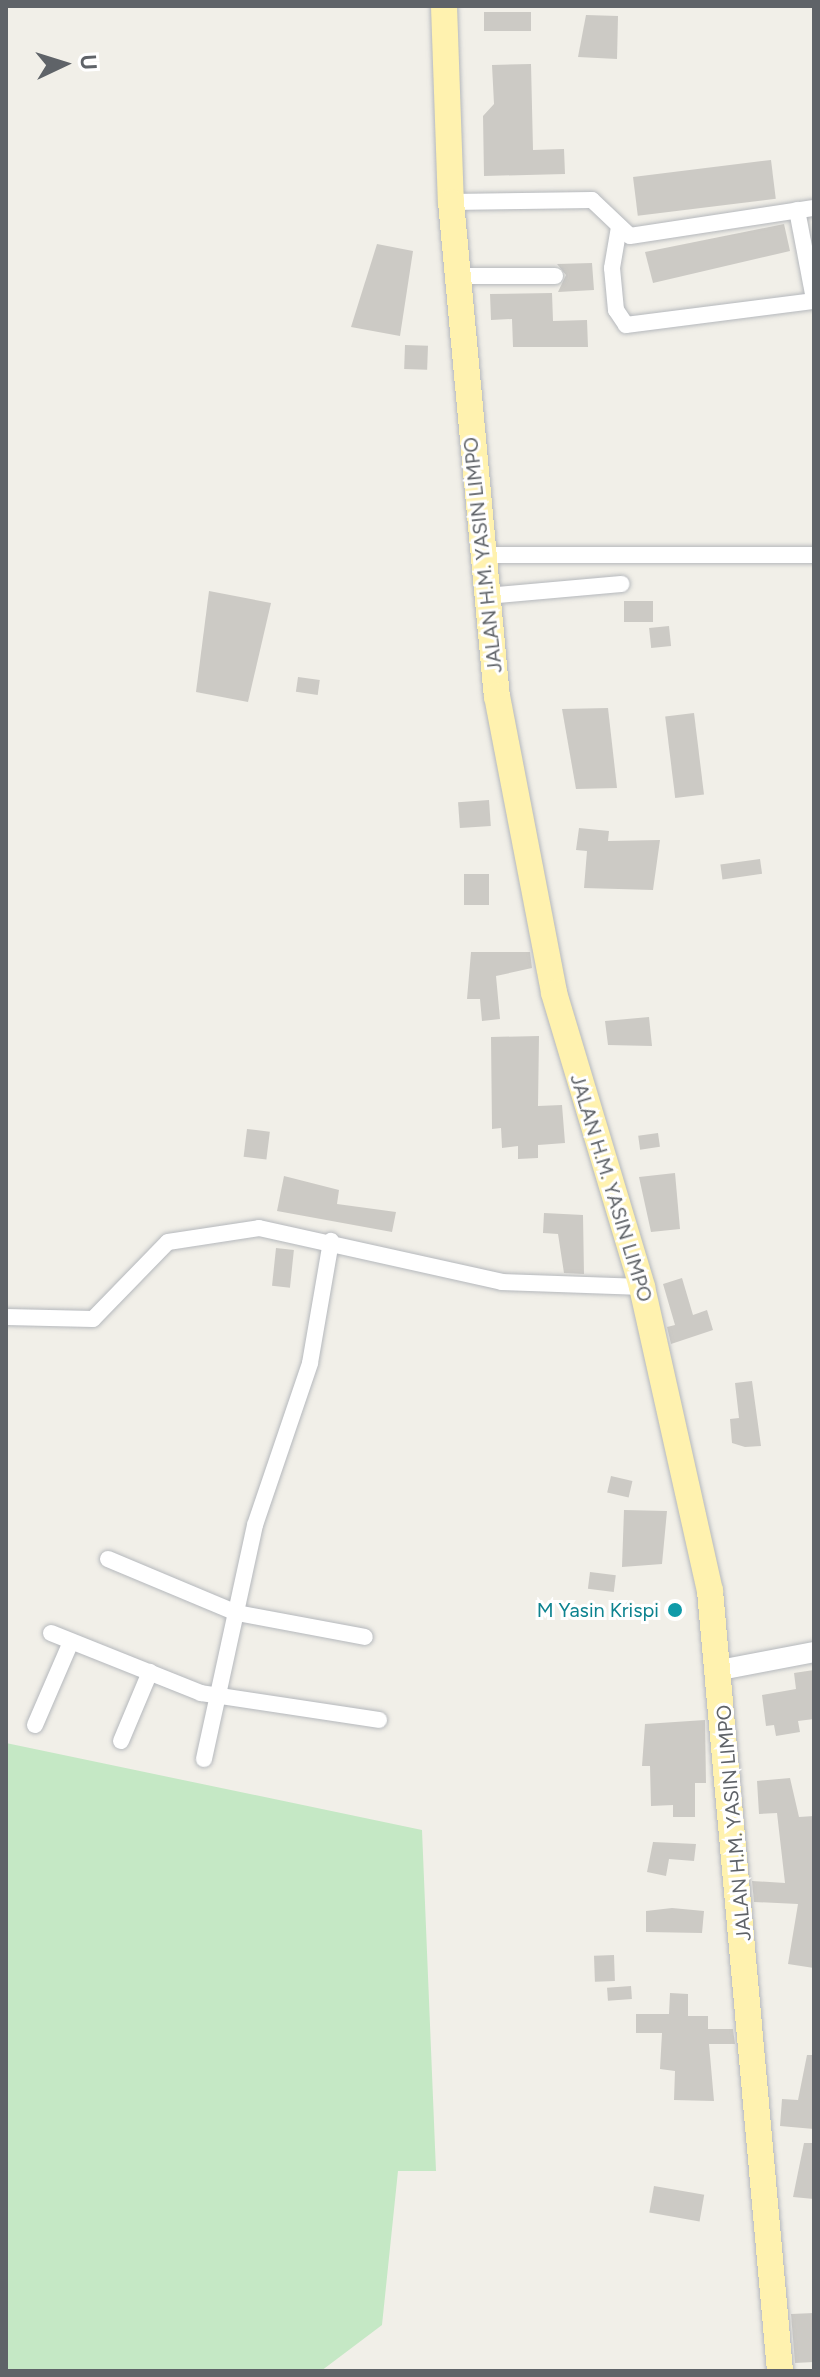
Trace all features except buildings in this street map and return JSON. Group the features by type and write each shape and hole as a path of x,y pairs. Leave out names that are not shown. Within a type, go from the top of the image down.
{"main road":[{"name":"JALAN H.M. YASIN LIMPO","path":"444,6 451,202 482,555 517,826 554,993 642,1287 689,1486 720,1670 780,2371"}],"street":[{"path":"451,202 592,200 630,236 806,209 814,300 626,325 612,280 619,227"},
{"path":"458,276 555,276"},
{"path":"482,555 521,549 814,555"},
{"path":"486,596 621,584"},
{"path":"6,1317 93,1319 159,1249 184,1236 259,1228 331,1241 502,1282 642,1287"},
{"path":"204,1759 255,1525 310,1363 331,1241"},
{"path":"108,1559 237,1613 365,1637"},
{"path":"51,1633 216,1695 379,1720"},
{"path":"35,1725 71,1642"},
{"path":"720,1670 814,1652"},
{"path":"121,1741 150,1672"}],"green space":[{"path":"6,1743 422,1830 436,2171 398,2171 382,2325 321,2371 6,2371"}],"place":[{"name":"M Yasin Krispi","path":"675,1610"}]}
